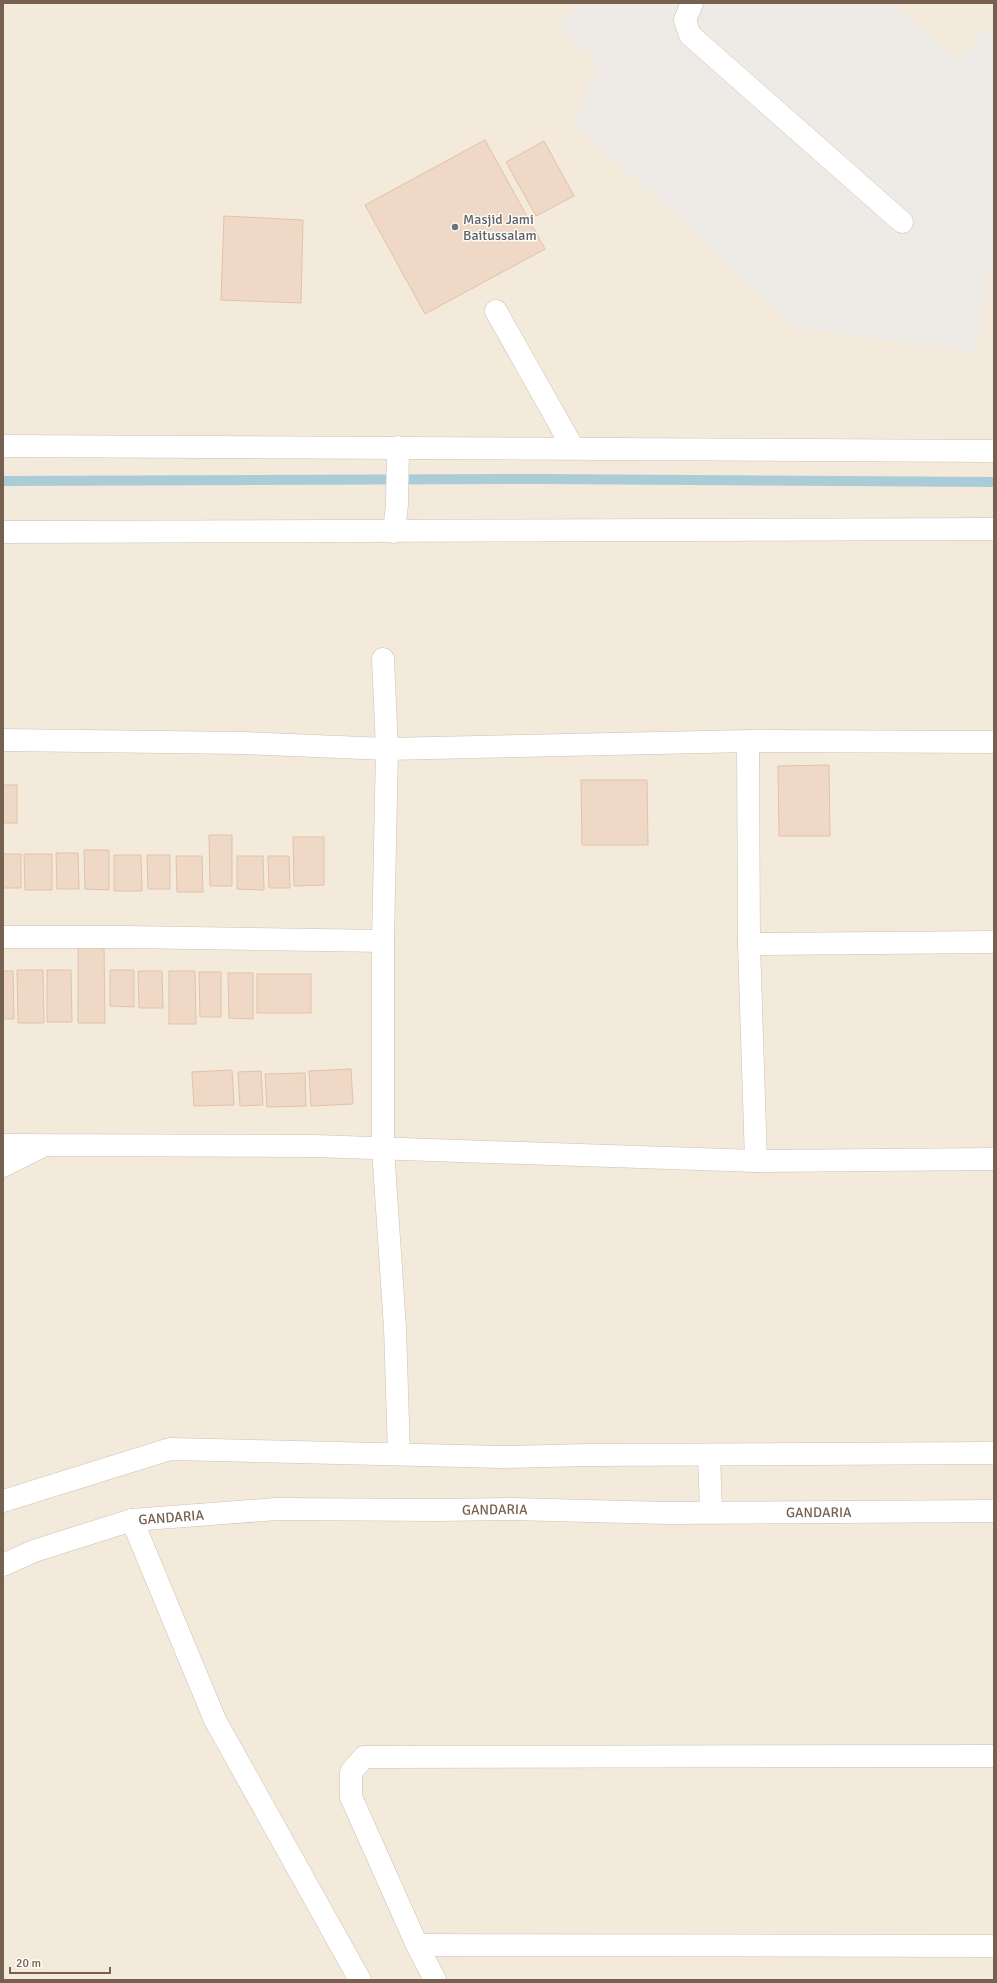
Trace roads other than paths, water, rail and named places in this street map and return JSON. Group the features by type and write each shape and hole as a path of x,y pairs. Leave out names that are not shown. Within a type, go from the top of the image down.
{"street":[{"path":"692,3 684,20 690,35 902,222"},
{"path":"496,310 573,448"},
{"path":"3,446 397,456 573,448 994,451"},
{"path":"394,532 397,504 397,456"},
{"path":"3,532 394,532 538,529 994,529"},
{"path":"383,659 387,749 383,941 383,1149 395,1328 399,1454"},
{"path":"3,740 244,743 387,749 748,741 994,742"},
{"path":"748,741 749,944 756,1162"},
{"path":"3,937 126,937 383,941"},
{"path":"749,944 994,942"},
{"path":"3,1166 49,1144"},
{"path":"3,1145 315,1146 756,1162 994,1159"},
{"path":"3,1501 170,1449 503,1457 994,1453"},
{"path":"709,1455 710,1511"},
{"name":"GANDARIA","path":"3,1565 34,1551 132,1520 277,1509 512,1509 666,1512 994,1511"},
{"path":"132,1520 215,1720 360,1980"},
{"path":"435,1980 417,1945 351,1797 351,1772 364,1757 994,1756"},
{"path":"417,1945 994,1946"}],"waterway":[{"path":"3,481 540,479 994,482"}],"place":[{"name":"Masjid Jami Baitussalam","path":"455,227"}]}
